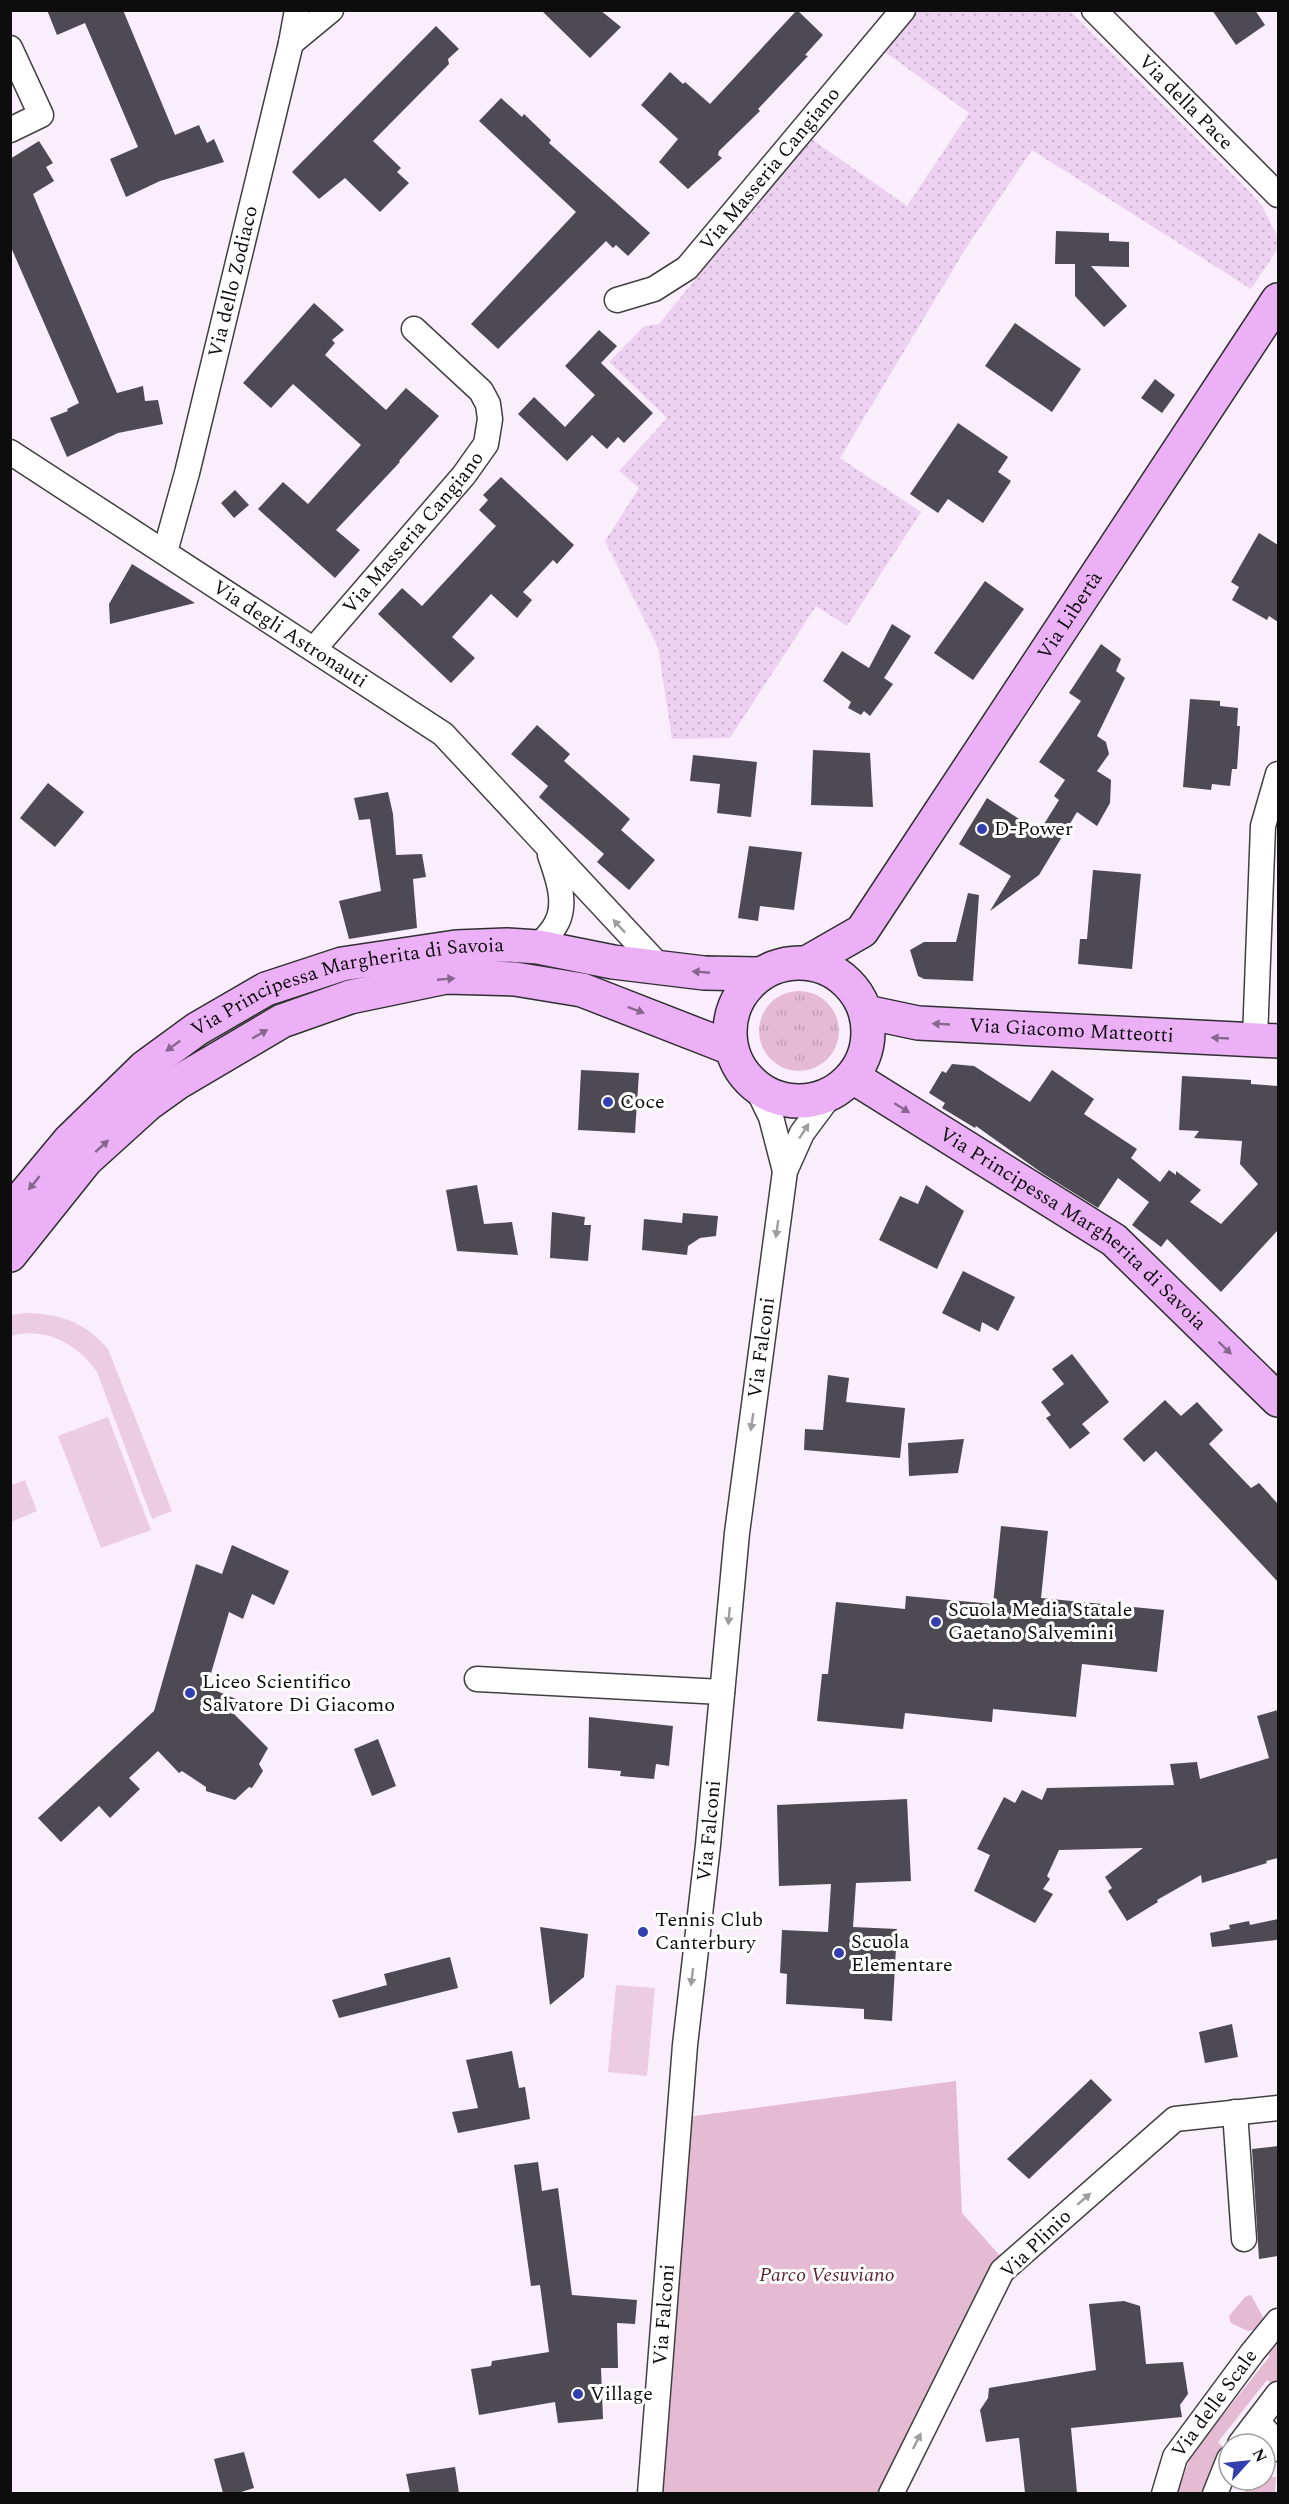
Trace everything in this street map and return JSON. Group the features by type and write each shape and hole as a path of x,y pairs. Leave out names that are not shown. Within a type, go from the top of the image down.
{"street":[{"name":"Via dello Zodiaco","path":"165,552 187,473 297,10"},
{"path":"291,43 331,10"},
{"name":"Via Masseria Cangiano","path":"617,300 654,289 687,268 903,10"},
{"name":"Via della Pace","path":"1094,10 1278,195"},
{"path":"10,48 42,116 10,130"},
{"name":"Via Libertà","path":"808,962 862,931 1277,306"},
{"name":"Via Masseria Cangiano","path":"314,649 464,475 486,444 490,419 488,404 482,391 414,329"},
{"name":"Via degli Astronauti","path":"10,452 442,734 660,967"},
{"path":"1267,1040 1263,826 1278,774"},
{"name":"Via degli Astronauti","path":"538,947 557,924 562,906 558,877 547,847"},
{"path":"862,931 863,1005 869,1036 865,1056 842,1085 814,1100 793,1101 770,1095 756,1086 740,1068 731,1048 729,1027 734,1004 747,985 759,974 775,966 793,962 808,962 826,967 848,982 863,1005"},
{"name":"Via Principessa Margherita di Savoia","path":"10,1212 69,1141 145,1067 197,1029 266,989 342,964 456,947 507,945 538,947 613,962 704,973 759,974"},
{"name":"Via Principessa Margherita di Savoia","path":"10,1255 86,1160 148,1103 177,1083 282,1021 350,997 446,977 515,979 582,990 731,1048"},
{"name":"Via Giacomo Matteotti","path":"863,1005 918,1023 1267,1040"},
{"name":"Via Principessa Margherita di Savoia","path":"842,1085 1114,1240 1278,1400"},
{"name":"Via Falconi","path":"650,2493 685,2045 737,1533 785,1171 802,1133 842,1085"},
{"name":"Via Falconi","path":"756,1086 771,1117 785,1171"},
{"path":"477,1679 722,1692"},
{"name":"Via Plinio","path":"891,2493 1002,2271 1175,2119 1278,2108"},
{"path":"1235,2112 1244,2239"},
{"name":"Via delle Scale","path":"1164,2493 1175,2457 1278,2321"},
{"path":"1250,2432 1278,2394"},
{"path":"1258,2422 1276,2442 1278,2449"}],"shaded area":[{"path":"915,11 1070,11 1251,193 1262,206 1277,236 1277,250 1251,289 1032,150 966,248 840,458 921,512 847,626 816,606 730,738 672,739 658,647 605,541 639,488 619,471 667,418 609,362 644,326 659,324 810,138 907,206 969,113 881,49"},
{"path":"26,1313 50,1315 72,1321 90,1332 108,1349 172,1511 152,1519 97,1372 89,1362 70,1346 48,1336 36,1333 11,1336 11,1315"},
{"path":"108,1417 151,1530 101,1548 58,1436"},
{"path":"25,1480 37,1511 11,1522 11,1485"},
{"path":"616,1985 655,1988 647,2076 608,2072"}],"green space":[{"path":"799,991 814,994 827,1003 836,1016 839,1031 836,1046 827,1059 814,1068 799,1071 784,1068 771,1059 762,1046 759,1031 762,1016 771,1003 784,994"},
{"name":"Parco Vesuviano","path":"956,2081 962,2213 1003,2259 884,2493 662,2494 688,2117"},
{"path":"1251,2295 1264,2319 1257,2329 1248,2331 1231,2323 1229,2316 1245,2297"},
{"path":"1278,2336 1278,2382 1275,2386 1267,2380 1226,2432 1217,2432 1217,2462 1201,2493 1177,2494 1191,2455 1270,2356 1261,2350"},
{"path":"1244,2492 1275,2492 1275,2493"}],"building":[{"path":"47,10 123,10 175,135 199,125 207,143 214,139 224,162 160,181 126,197 110,159 138,147 85,23 57,35"},
{"path":"541,10 600,10 621,27 590,58"},
{"path":"797,10 823,35 805,55 808,56 758,109 760,111 719,151 718,155 722,158 688,189 659,162 678,139 641,105 670,72 710,104"},
{"path":"1212,10 1255,10 1265,25 1236,45"},
{"path":"436,26 459,49 448,59 449,64 373,141 401,168 397,172 409,183 380,212 345,178 319,199 292,172"},
{"path":"501,98 522,117 524,114 551,140 549,143 650,233 628,256 616,245 613,248 606,241 498,349 471,324 576,212 479,121"},
{"path":"39,141 53,163 46,167 54,181 33,194 117,393 143,386 145,401 158,400 163,424 118,433 67,457 50,418 68,411 67,409 79,403 10,245 10,159"},
{"path":"1056,231 1109,233 1109,241 1129,242 1129,267 1091,266 1127,306 1104,327 1075,296 1075,264 1055,264"},
{"path":"314,303 344,330 332,340 335,343 325,355 386,410 406,388 439,416 400,462 336,530 360,550 335,578 258,509 283,482 308,504 361,445 293,384 271,408 243,383"},
{"path":"1015,323 1081,369 1052,412 985,366"},
{"path":"599,330 617,346 601,363 653,413 624,443 618,437 607,449 592,435 567,461 518,414 534,397 565,427 595,395 565,366"},
{"path":"1155,379 1175,395 1162,413 1141,398"},
{"path":"958,423 1008,457 998,472 1011,481 983,523 948,499 938,513 910,494"},
{"path":"501,477 574,545 557,564 553,560 523,592 532,600 517,618 491,594 452,637 475,658 451,683 378,614 402,588 422,606 496,526 479,510 488,500 483,495"},
{"path":"235,490 249,505 234,518 221,503"},
{"path":"1259,533 1278,545 1278,622 1269,616 1267,620 1232,600 1239,587 1231,582"},
{"path":"132,564 195,603 110,624 109,604"},
{"path":"985,581 1024,609 973,680 934,653"},
{"path":"892,624 911,636 884,678 893,684 870,716 864,711 861,715 848,708 851,702 823,681 842,651 869,668"},
{"path":"1101,644 1121,659 1116,671 1125,678 1097,736 1106,742 1109,754 1097,771 1111,780 1110,803 1097,826 1077,812 1039,875 990,911 1011,876 959,844 987,798 1039,832 1059,800 1054,796 1065,780 1039,762 1081,701 1069,693"},
{"path":"1190,699 1220,701 1220,706 1238,708 1237,726 1240,726 1237,769 1232,769 1230,786 1212,784 1211,790 1183,787"},
{"path":"537,725 570,754 564,761 630,819 621,830 655,860 629,890 597,862 604,854 539,797 548,786 511,754"},
{"path":"813,750 870,753 873,807 811,805"},
{"path":"693,755 757,762 751,817 717,813 720,784 690,781"},
{"path":"48,783 84,812 55,847 20,818"},
{"path":"388,792 393,814 396,855 422,854 426,877 413,879 417,928 349,939 339,901 381,891 370,819 359,820 354,798"},
{"path":"749,846 802,852 794,910 760,906 758,921 738,918"},
{"path":"1093,870 1141,874 1132,969 1078,964 1080,939 1087,939"},
{"path":"968,893 979,895 973,981 924,979 918,976 910,950 924,942 956,942"},
{"path":"952,1064 974,1066 1030,1102 1052,1070 1094,1099 1084,1114 1137,1149 1131,1158 1160,1182 1169,1170 1176,1175 1176,1171 1201,1190 1190,1202 1221,1224 1258,1184 1240,1164 1242,1141 1194,1138 1199,1131 1179,1130 1182,1076 1251,1080 1251,1084 1278,1086 1278,1230 1221,1292 1167,1239 1161,1247 1132,1225 1149,1202 1118,1178 1098,1208 1042,1173 976,1126 975,1128 942,1108 945,1103 929,1093 942,1071 946,1073"},
{"name":"Coce","path":"581,1070 639,1073 635,1133 578,1130"},
{"path":"477,1185 484,1224 512,1222 518,1255 457,1251 446,1190"},
{"path":"926,1185 964,1211 937,1269 879,1240 900,1196 918,1204"},
{"path":"552,1212 585,1217 584,1225 591,1225 588,1261 550,1258"},
{"path":"683,1213 718,1216 716,1236 700,1238 688,1246 687,1255 642,1250 644,1219 682,1223"},
{"path":"963,1271 1015,1297 998,1331 982,1322 980,1332 942,1313"},
{"path":"1072,1354 1109,1402 1082,1424 1090,1433 1070,1449 1046,1418 1051,1415 1041,1402 1064,1384 1052,1369"},
{"path":"828,1375 849,1378 846,1402 905,1408 900,1458 804,1450 805,1429 823,1430"},
{"path":"1165,1400 1181,1416 1197,1402 1223,1430 1209,1444 1251,1488 1259,1483 1278,1504 1278,1582 1156,1451 1144,1462 1123,1439"},
{"path":"964,1439 958,1473 909,1476 908,1443"},
{"name":"Scuola Media Statale Gaetano Salvemini","path":"1001,1526 1048,1531 1041,1598 1164,1610 1157,1672 1082,1664 1076,1717 993,1709 992,1722 905,1713 903,1729 817,1721 822,1674 828,1674 836,1602 905,1609 906,1596 993,1604"},
{"name":"Liceo Scientifico Salvatore Di Giacomo","path":"232,1545 289,1571 274,1605 252,1594 243,1619 229,1612 207,1687 236,1699 232,1712 268,1748 259,1764 263,1771 252,1788 249,1787 235,1800 206,1791 206,1787 182,1771 179,1773 158,1751 129,1778 140,1789 110,1818 99,1806 61,1842 38,1818 154,1711 196,1564 222,1574"},
{"path":"1278,1710 1278,1858 1202,1883 1201,1875 1157,1900 1158,1902 1127,1921 1108,1891 1112,1888 1105,1877 1143,1848 1059,1850 1047,1876 1050,1879 1043,1889 1053,1894 1035,1923 974,1891 990,1855 977,1849 1004,1797 1015,1803 1022,1790 1042,1800 1047,1788 1174,1785 1170,1764 1197,1762 1200,1779 1269,1758 1257,1716"},
{"path":"589,1717 673,1726 669,1766 656,1764 654,1779 620,1776 621,1771 588,1768"},
{"path":"378,1739 396,1786 372,1796 354,1749"},
{"path":"907,1799 911,1881 856,1883 853,1927 897,1929 892,2021 864,2019 864,2009 786,2004 787,1974 780,1973 782,1930 828,1932 831,1884 779,1886 777,1805"},
{"path":"1278,1919 1278,1939 1276,1940 1212,1947 1210,1933 1230,1929 1229,1925 1249,1921 1250,1925"},
{"path":"540,1927 588,1934 584,1977 550,2005"},
{"path":"450,1957 458,1988 339,2018 332,2000 387,1985 384,1974"},
{"path":"1232,2024 1238,2057 1205,2063 1199,2032"},
{"path":"512,2051 519,2088 525,2087 530,2119 458,2133 452,2112 478,2108 466,2060"},
{"path":"1091,2079 1112,2100 1029,2179 1007,2159"},
{"path":"1278,2146 1278,2256 1259,2259 1252,2149"},
{"path":"538,2162 542,2191 558,2188 572,2295 637,2300 635,2324 617,2323 618,2368 601,2368 603,2419 558,2423 555,2402 479,2415 471,2369 491,2366 492,2361 549,2352 540,2285 531,2286 514,2165"},
{"path":"1124,2301 1140,2306 1146,2364 1183,2362 1188,2394 1180,2405 1182,2417 1071,2428 1077,2493 1025,2493 1019,2438 986,2442 980,2410 988,2398 989,2388 1096,2370 1089,2304"},
{"path":"244,2452 254,2488 238,2493 223,2493 214,2459"},
{"path":"455,2467 459,2493 410,2493 406,2474"}],"place":[{"name":"D-Power","path":"982,829"},
{"name":"Coce","path":"608,1102"},
{"name":"Scuola Media Statale Gaetano Salvemini","path":"936,1622"},
{"name":"Liceo Scientifico Salvatore Di Giacomo","path":"190,1693"},
{"name":"Tennis Club Canterbury","path":"643,1932"},
{"name":"Scuola Elementare","path":"839,1953"},
{"name":"Village","path":"578,2394"}]}
